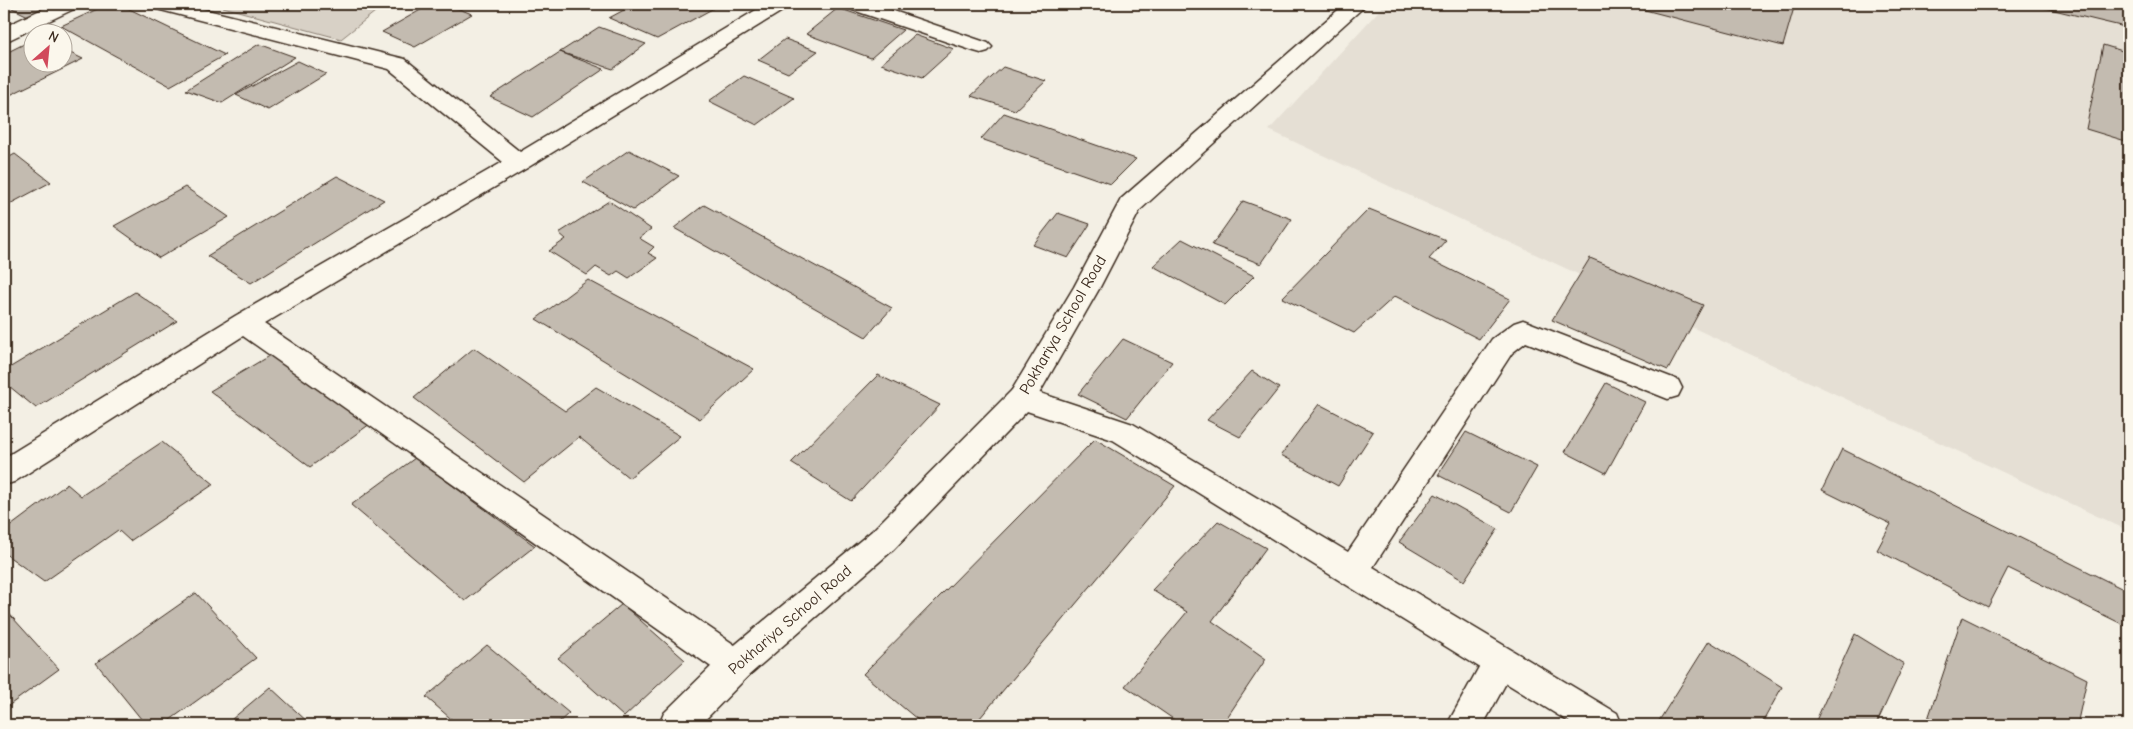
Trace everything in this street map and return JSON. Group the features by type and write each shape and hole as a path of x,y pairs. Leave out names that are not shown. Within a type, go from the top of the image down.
{"street":[{"path":"4,35 70,4"},
{"path":"160,4 397,64 519,162"},
{"path":"4,473 244,323 519,162 780,4"},
{"path":"854,4 981,47"},
{"name":"Pokhariya School Road","path":"676,725 736,665 884,540 1022,398 1086,289 1130,205 1357,4"},
{"path":"244,323 736,665"},
{"path":"1352,572 1502,346 1524,330 1668,388"},
{"path":"1022,398 1123,432 1500,663 1606,725"},
{"path":"1464,725 1500,663"}],"shaded area":[{"path":"212,4 385,4 341,39"},
{"path":"1385,4 2129,4 2129,531 1269,130"}],"building":[{"path":"16,4 54,4 28,16 10,7"},
{"path":"108,4 119,4 225,55 170,86 72,32 72,22 70,22"},
{"path":"431,4 446,4 472,14 415,47 382,32"},
{"path":"635,4 705,4 714,8 657,39 609,18"},
{"path":"1622,4 1795,4 1783,46"},
{"path":"2029,4 2129,4 2129,28"},
{"path":"838,8 903,30 871,58 806,34"},
{"path":"599,27 646,44 613,69 560,52"},
{"path":"915,35 954,49 922,78 881,64"},
{"path":"785,39 818,51 788,73 758,60"},
{"path":"259,44 295,57 222,103 186,90"},
{"path":"22,45 22,72 57,72 4,98 4,54"},
{"path":"2103,45 2129,53 2129,142 2086,129"},
{"path":"560,52 604,69 533,117 490,97"},
{"path":"72,54 83,59 72,64"},
{"path":"298,61 326,74 268,110 236,95"},
{"path":"1003,67 1046,81 1015,110 971,96"},
{"path":"744,76 794,98 757,125 709,101"},
{"path":"1004,113 1136,159 1111,184 981,139"},
{"path":"629,150 679,176 633,210 583,182"},
{"path":"15,154 51,182 4,207 4,160"},
{"path":"337,176 384,200 251,283 207,256"},
{"path":"185,187 229,217 159,258 114,226"},
{"path":"609,201 651,229 639,238 654,247 648,253 657,258 629,278 618,271 611,276 596,267 587,275 549,251 566,239 559,233"},
{"path":"1243,201 1292,219 1261,264 1212,245"},
{"path":"704,205 892,308 866,337 674,228"},
{"path":"1369,209 1446,240 1429,259 1510,299 1479,339 1395,296 1354,333 1282,298"},
{"path":"1058,213 1090,224 1068,258 1033,245"},
{"path":"1182,239 1254,276 1225,305 1153,266"},
{"path":"1590,258 1703,305 1668,370 1552,320"},
{"path":"588,280 754,369 700,419 536,319"},
{"path":"135,292 177,321 36,408 4,382 4,371"},
{"path":"1123,339 1172,362 1127,418 1078,394"},
{"path":"474,348 565,411 596,387 680,436 629,478 579,437 524,482 414,398"},
{"path":"272,354 370,424 310,467 210,391"},
{"path":"1252,371 1279,388 1240,437 1207,420"},
{"path":"878,375 940,405 851,501 791,463"},
{"path":"1606,383 1645,402 1606,473 1565,452"},
{"path":"1319,404 1373,432 1338,486 1281,455"},
{"path":"1466,432 1537,467 1511,512 1438,475"},
{"path":"1095,439 1175,486 974,725 924,725 863,674"},
{"path":"162,442 214,484 130,541 118,530 44,582 4,553 4,531 67,484 81,496"},
{"path":"1842,449 2129,592 2129,615 2126,626 2008,568 1988,607 1877,550 1891,524 1822,490"},
{"path":"415,458 535,546 465,601 351,505"},
{"path":"1435,494 1498,529 1464,581 1399,542"},
{"path":"1218,521 1266,548 1212,621 1266,659 1222,725 1182,725 1125,686 1187,612 1152,590"},
{"path":"196,593 256,658 163,725 146,725 96,663"},
{"path":"622,604 685,660 624,717 558,658"},
{"path":"4,608 59,669 4,709"},
{"path":"1962,617 2087,679 2077,725 1926,725"},
{"path":"1855,634 1904,664 1876,725 1814,725"},
{"path":"1709,641 1782,687 1761,725 1657,724"},
{"path":"487,645 569,713 556,725 458,725 426,697"},
{"path":"270,687 311,725 225,725"}]}
